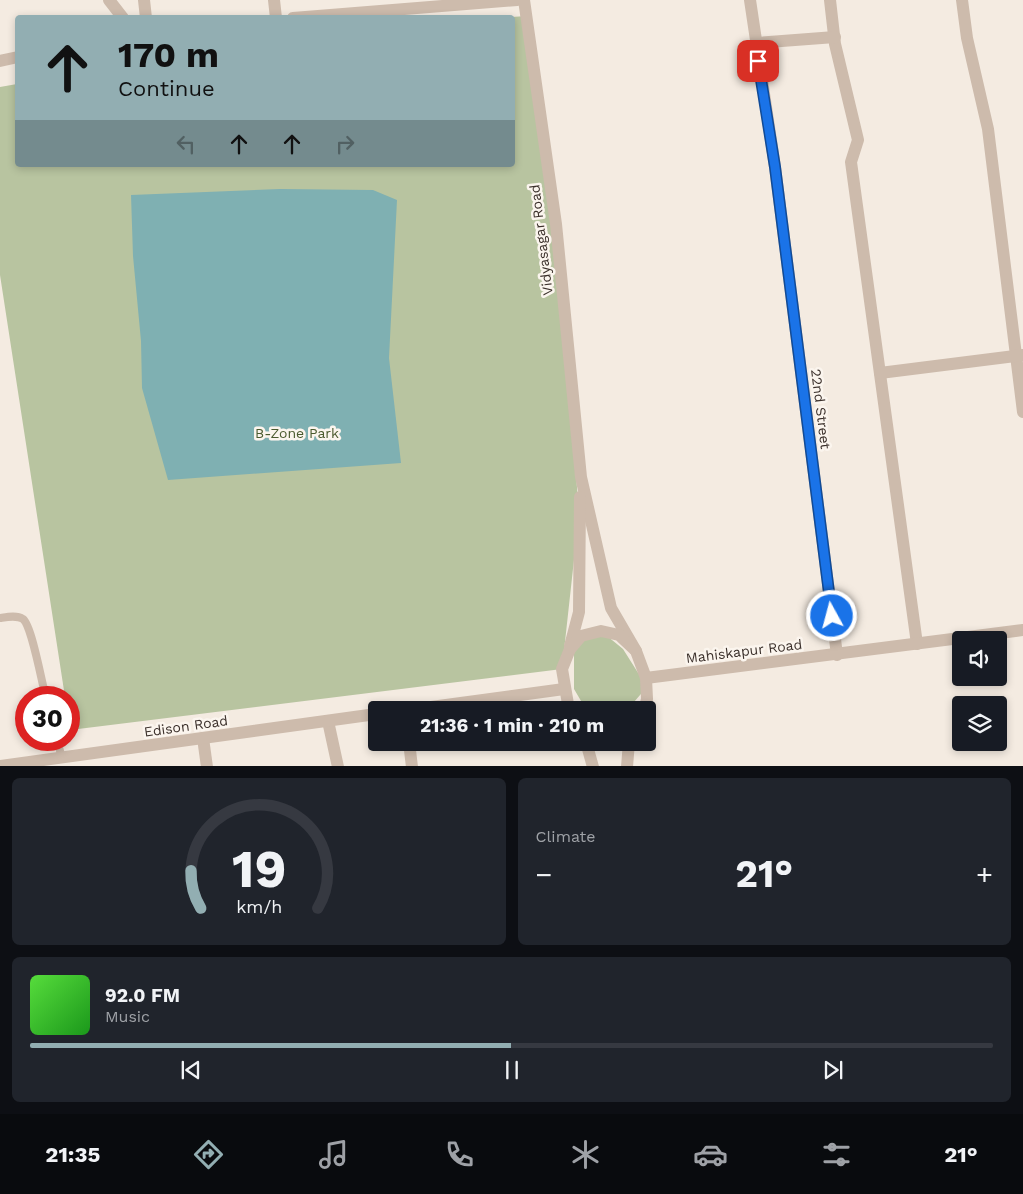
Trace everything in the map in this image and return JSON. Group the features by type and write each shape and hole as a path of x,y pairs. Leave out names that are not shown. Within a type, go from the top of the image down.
{"street":[{"path":"109,0 121,15"},
{"path":"144,0 146,15"},
{"path":"274,0 276,15"},
{"path":"330,15 518,0"},
{"name":"Vidyasagar Road","path":"524,0 556,224 581,477 611,608 636,651 646,678"},
{"name":"22nd Street","path":"750,0 775,167 837,655"},
{"path":"830,0 835,37 858,140 851,162 917,644"},
{"path":"962,0 966,38 988,129 1020,355 1023,412"},
{"path":"756,43 835,37"},
{"path":"0,61 15,58"},
{"path":"880,373 1020,355"},
{"name":"Vidyasagar Road","path":"567,701 562,669 570,649 579,612 578,556 581,477"},
{"name":"Mahiskapur Road","path":"646,678 1023,630"},
{"path":"570,649 581,636 601,632 618,635 636,651"},
{"path":"646,678 646,701"},
{"path":"475,701 564,689"},
{"name":"Edison Road","path":"0,766 63,762 203,738 368,715"},
{"path":"328,721 338,766"},
{"path":"203,738 207,766"},
{"path":"410,751 412,766"},
{"path":"589,751 593,766"},
{"path":"627,766 628,751"}],"lane":[{"path":"0,618 15,616 22,618 26,622 43,686"}],"green space":[{"name":"B-Zone Park","path":"526,16 561,275 579,514 562,669 80,729 80,686 63,686 0,275 0,87 15,84 15,167 515,167 515,17"},
{"path":"601,631 623,649 647,687 635,701 581,701 574,689 574,644"}],"water":[{"path":"280,189 373,190 397,200 389,358 401,463 168,480 142,388 141,341 133,256 131,195"}],"route":[{"path":"758,61 775,167 832,616"}]}
